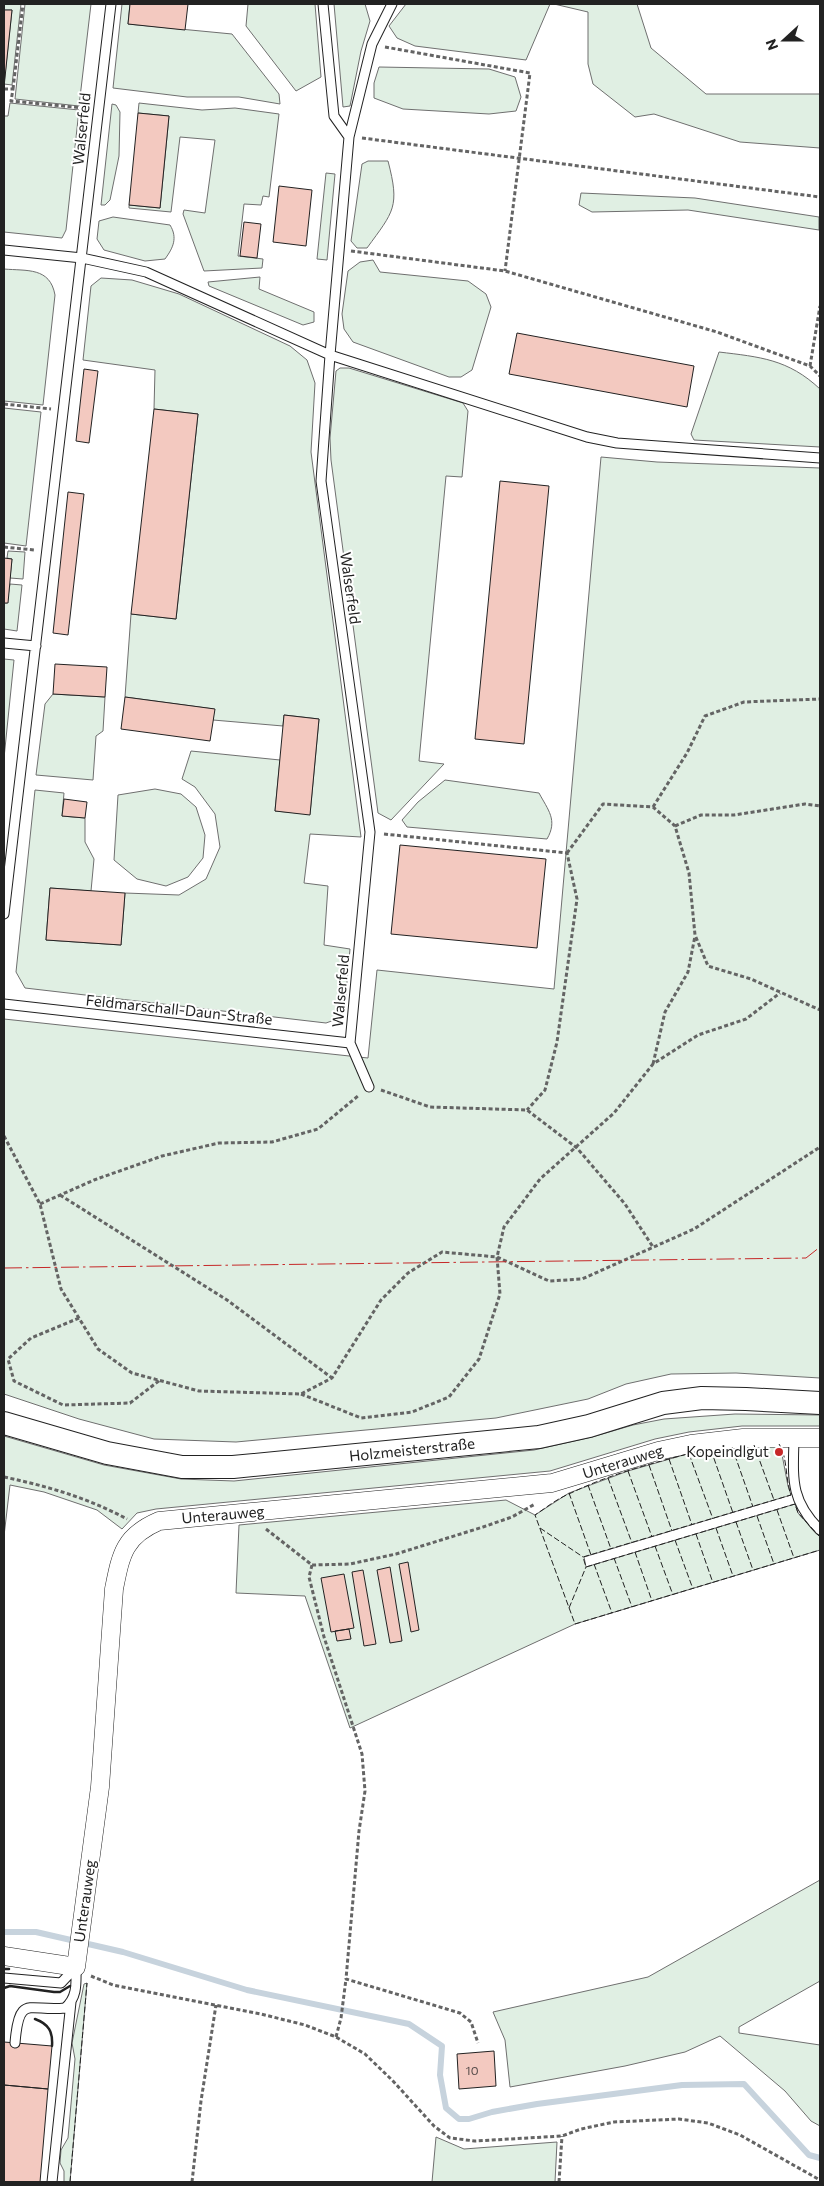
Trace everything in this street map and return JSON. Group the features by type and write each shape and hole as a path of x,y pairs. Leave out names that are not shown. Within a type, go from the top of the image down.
{"street":[{"name":"Holzmeisterstraße","path":"4,1423 107,1453 182,1467 233,1468 539,1437 589,1426 663,1403 702,1398 820,1403"},
{"name":"Unterauweg","path":"77,1961 100,1787 114,1589 119,1563 127,1544 143,1528 159,1521 552,1483 658,1451 691,1444 743,1438 820,1438"},
{"path":"4,1956 77,1961"}],"lane":[{"name":"Walserfeld","path":"4,914 82,258 97,110 111,4"},
{"path":"323,4 334,116 349,137"},
{"name":"Walserfeld","path":"369,1087 350,1043 370,832 321,481 349,137 372,44 392,4"},
{"path":"4,250 82,258 146,272 330,355 587,436 617,443 820,458"},
{"path":"4,643 36,646"},
{"name":"Feldmarschall-Daun-Straße","path":"4,1004 350,1043"},
{"path":"794,1439 793,1484 802,1511 820,1530"},
{"path":"4,1978 61,1983 77,1961"},
{"path":"52,2182 71,2002 76,1988 77,1961"},
{"path":"15,2043 17,2022 22,2012 29,2007 38,2006 56,2009 65,2008 71,2002"}],"path":[{"path":"23,4 11,101 97,110"},
{"path":"372,44 530,72 505,271"},
{"path":"4,89 13,89"},
{"path":"349,137 820,197"},
{"path":"339,249 505,271 717,332 810,366 820,376"},
{"path":"810,366 820,306"},
{"path":"4,404 64,410"},
{"path":"4,547 47,551"},
{"path":"652,807 687,753 705,716 744,702 820,699"},
{"path":"527,1110 545,1090 557,1042 577,898 567,853 603,804 652,807 675,826 689,873 695,935 688,972 665,1012 653,1064"},
{"path":"675,826 701,816 734,814 805,804 820,806"},
{"path":"370,832 567,853"},
{"path":"695,935 708,966 751,979 820,1010"},
{"path":"4,1136 40,1204 61,1289 98,1349 132,1372 199,1391 301,1394 361,1418 412,1412 449,1397 478,1359 500,1294 497,1256 504,1227 540,1179 614,1113 653,1064 698,1035 746,1019 780,992"},
{"path":"40,1204 94,1180 162,1156 219,1143 272,1142 318,1129 369,1087 430,1106 527,1110 577,1148 625,1204 653,1247"},
{"path":"301,1394 332,1378 381,1300 408,1273 442,1252 497,1256 549,1281 582,1279 694,1228 820,1147"},
{"path":"60,1196 227,1300 332,1378"},
{"path":"79,1318 30,1338 8,1360 14,1381 63,1405 130,1403 160,1380"},
{"path":"4,1477 46,1486 101,1505 143,1528"},
{"path":"246,1513 312,1565 350,1564 387,1556 512,1517 534,1505 552,1483"},
{"path":"312,1565 309,1576 324,1637 362,1754 365,1791 359,1831 346,1979 341,2018 336,2037"},
{"path":"77,1961 87,1975 113,1985 305,2025 336,2037 365,2054 393,2081 434,2126 450,2138 476,2141 562,2136 581,2129 614,2122 679,2119 708,2123 740,2135 820,2180"},
{"path":"346,1979 460,2013 471,2022 478,2043"},
{"path":"192,2182 200,2101 216,2005"},
{"path":"559,2182 562,2136"}],"green space":[{"path":"4,4 21,4 12,85 4,84 12,10 4,10"},
{"path":"25,4 91,4 79,106 15,99"},
{"path":"122,4 130,4 128,24 232,34 279,94 280,104 239,97 187,97 113,88"},
{"path":"248,4 315,4 321,77 296,91 246,26"},
{"path":"334,4 365,4 370,21 361,51 350,106 343,107"},
{"path":"406,4 550,4 526,60 415,46 397,38 389,26"},
{"path":"554,4 637,4 651,48 706,94 820,94 820,148 740,142 654,114 635,117 593,84 588,64 588,12"},
{"path":"379,67 489,69 515,77 521,97 516,111 489,114 403,109 374,98 374,83"},
{"path":"10,103 79,110 66,230 62,238 4,232 4,116 8,116"},
{"path":"139,103 202,110 235,108 279,114 269,197 263,196 261,205 244,204 238,256 263,259 262,268 204,271 183,214 184,210 205,213 215,140 180,137 171,212 129,208 129,205 160,208 169,116 138,113"},
{"path":"112,104 116,105 120,112 119,156 110,200 105,205 101,205"},
{"path":"368,161 388,161 392,176 394,199 389,216 367,248 357,248 351,241 362,164"},
{"path":"326,173 335,174 327,260 317,259"},
{"path":"581,193 695,198 819,217 819,230 688,210 592,212 579,205"},
{"path":"113,217 170,225 174,234 174,243 165,259 145,261 104,250 97,239 99,221"},
{"path":"373,260 380,272 468,281 486,294 491,307 472,370 461,377 449,377 353,342 344,329 342,314 348,271 360,262"},
{"path":"4,269 36,272 43,275 48,279 55,295 43,405 4,401"},
{"path":"260,277 259,289 314,312 314,322 303,325 209,286 208,282"},
{"path":"101,278 132,280 179,294 290,346 307,360 315,383 311,452 361,837 310,834 304,883 328,886 324,945 350,949 345,1003 340,1018 326,1023 25,988 16,972 35,790 64,793 62,816 85,818 85,842 94,859 91,891 50,888 46,940 121,945 125,893 179,895 206,879 220,847 215,814 195,787 182,779 191,751 280,760 275,811 310,814 319,719 284,715 283,726 213,720 214,709 125,697 131,614 176,619 198,414 154,409 155,370 83,360 91,286"},
{"path":"719,352 761,358 785,365 820,389 820,447 694,440 691,434"},
{"path":"340,368 349,368 463,403 468,411 462,477 446,476 419,761 444,764 391,820 378,813 331,460 330,438 336,371"},
{"path":"4,408 41,412 26,546 4,543"},
{"path":"601,457 657,462 820,468 820,1378 736,1373 671,1374 626,1384 588,1399 496,1418 236,1442 154,1439 79,1419 4,1394 4,1019 368,1058 377,970 554,989"},
{"path":"8,551 25,552 23,579 10,578 12,559 7,558"},
{"path":"10,584 22,585 17,631 4,629 4,603 7,603"},
{"path":"4,659 14,660 4,758"},
{"path":"53,694 105,697 103,731 96,736 93,780 36,775 45,704"},
{"path":"445,780 539,793 552,821 547,839 407,827 402,820 418,802"},
{"path":"155,789 181,794 196,807 205,835 203,858 188,877 166,886 137,879 114,860 118,795"},
{"path":"735,1414 820,1415 820,1426 742,1426 689,1432 655,1439 550,1471 156,1509 137,1513 122,1529 97,1510 44,1492 10,1485 4,1536 4,1436 104,1465 181,1479 234,1481 534,1450 664,1419"},
{"path":"780,1444 791,1495 584,1557 586,1567 795,1504 798,1513 820,1537 820,1550 575,1624 350,1728 305,1596 236,1593 239,1525 506,1500 535,1515 569,1493 628,1471 694,1452"},
{"path":"820,1880 820,1981 739,2027 739,2033 820,2045 820,2126 811,2121 785,2091 720,2036 685,2052 625,2066 510,2087 505,2040 493,2012 648,1977"},
{"path":"87,1983 70,2182 64,2182 64,2171 60,2163 61,2150 68,2138 75,2059 72,2043 84,1984"},
{"path":"436,2137 464,2149 557,2142 555,2182 432,2182"}],"building":[{"path":"130,4 188,4 185,30 128,24"},
{"path":"4,10 12,10 4,87"},
{"path":"138,113 169,116 160,208 129,205"},
{"path":"279,186 312,190 306,246 273,242"},
{"path":"244,222 261,224 257,258 240,256"},
{"path":"517,333 694,366 687,407 509,374"},
{"path":"84,369 98,371 89,443 76,441"},
{"path":"154,409 198,414 176,619 131,614"},
{"path":"500,481 549,486 524,744 475,739"},
{"path":"68,492 84,494 68,635 53,633"},
{"path":"4,558 12,559 8,603 4,603"},
{"path":"55,664 107,667 105,697 53,694"},
{"path":"125,697 215,709 210,741 121,729"},
{"path":"284,715 319,719 310,815 275,811"},
{"path":"64,799 87,802 85,818 62,816"},
{"path":"400,845 546,859 537,948 391,934"},
{"path":"50,888 125,893 121,945 46,940"},
{"path":"408,1562 419,1630 411,1632 399,1564"},
{"path":"390,1567 402,1641 390,1643 377,1570"},
{"path":"363,1570 376,1644 364,1646 352,1572"},
{"path":"344,1574 354,1628 331,1632 321,1578"},
{"path":"349,1629 351,1639 337,1641 335,1631"},
{"path":"4,2042 52,2046 48,2089 4,2085"},
{"path":"494,2051 496,2086 459,2089 457,2054"},
{"path":"4,2085 48,2089 40,2182 4,2182"}],"waterway":[{"path":"4,1932 36,1932 123,1952 247,1990 409,2024 442,2046 440,2075 446,2108 459,2119 469,2119 492,2112 537,2104 682,2085 744,2084 809,2155 820,2158"}],"fence":[{"path":"779,1444 784,1456 791,1495 583,1557 586,1567 795,1504 798,1513 820,1537"},
{"path":"754,1445 774,1500"},
{"path":"732,1447 753,1507"},
{"path":"711,1450 733,1513"},
{"path":"695,1452 601,1480 562,1497 535,1515 575,1624 820,1550"},
{"path":"689,1454 713,1519"},
{"path":"669,1459 692,1525"},
{"path":"649,1465 672,1531"},
{"path":"628,1471 652,1537"},
{"path":"608,1478 632,1543"},
{"path":"588,1485 611,1549"},
{"path":"569,1493 591,1555"},
{"path":"777,1510 794,1558"},
{"path":"757,1516 774,1564"},
{"path":"736,1522 753,1570"},
{"path":"540,1528 583,1557"},
{"path":"716,1528 733,1576"},
{"path":"696,1534 713,1583"},
{"path":"675,1540 693,1589"},
{"path":"655,1546 673,1595"},
{"path":"635,1552 652,1601"},
{"path":"614,1558 632,1607"},
{"path":"594,1564 612,1613"},
{"path":"569,1608 586,1567"},
{"path":"70,2182 87,1983"}],"wall":[{"path":"4,1969 9,1969"},
{"path":"4,1988 10,1986 60,1992 70,1986"},
{"path":"35,2019 44,2023 49,2029 52,2037 52,2046"}],"power":[{"path":"4,1268 806,1258 820,1247"}],"place":[{"name":"Kopeindlgut","path":"779,1452"}]}
